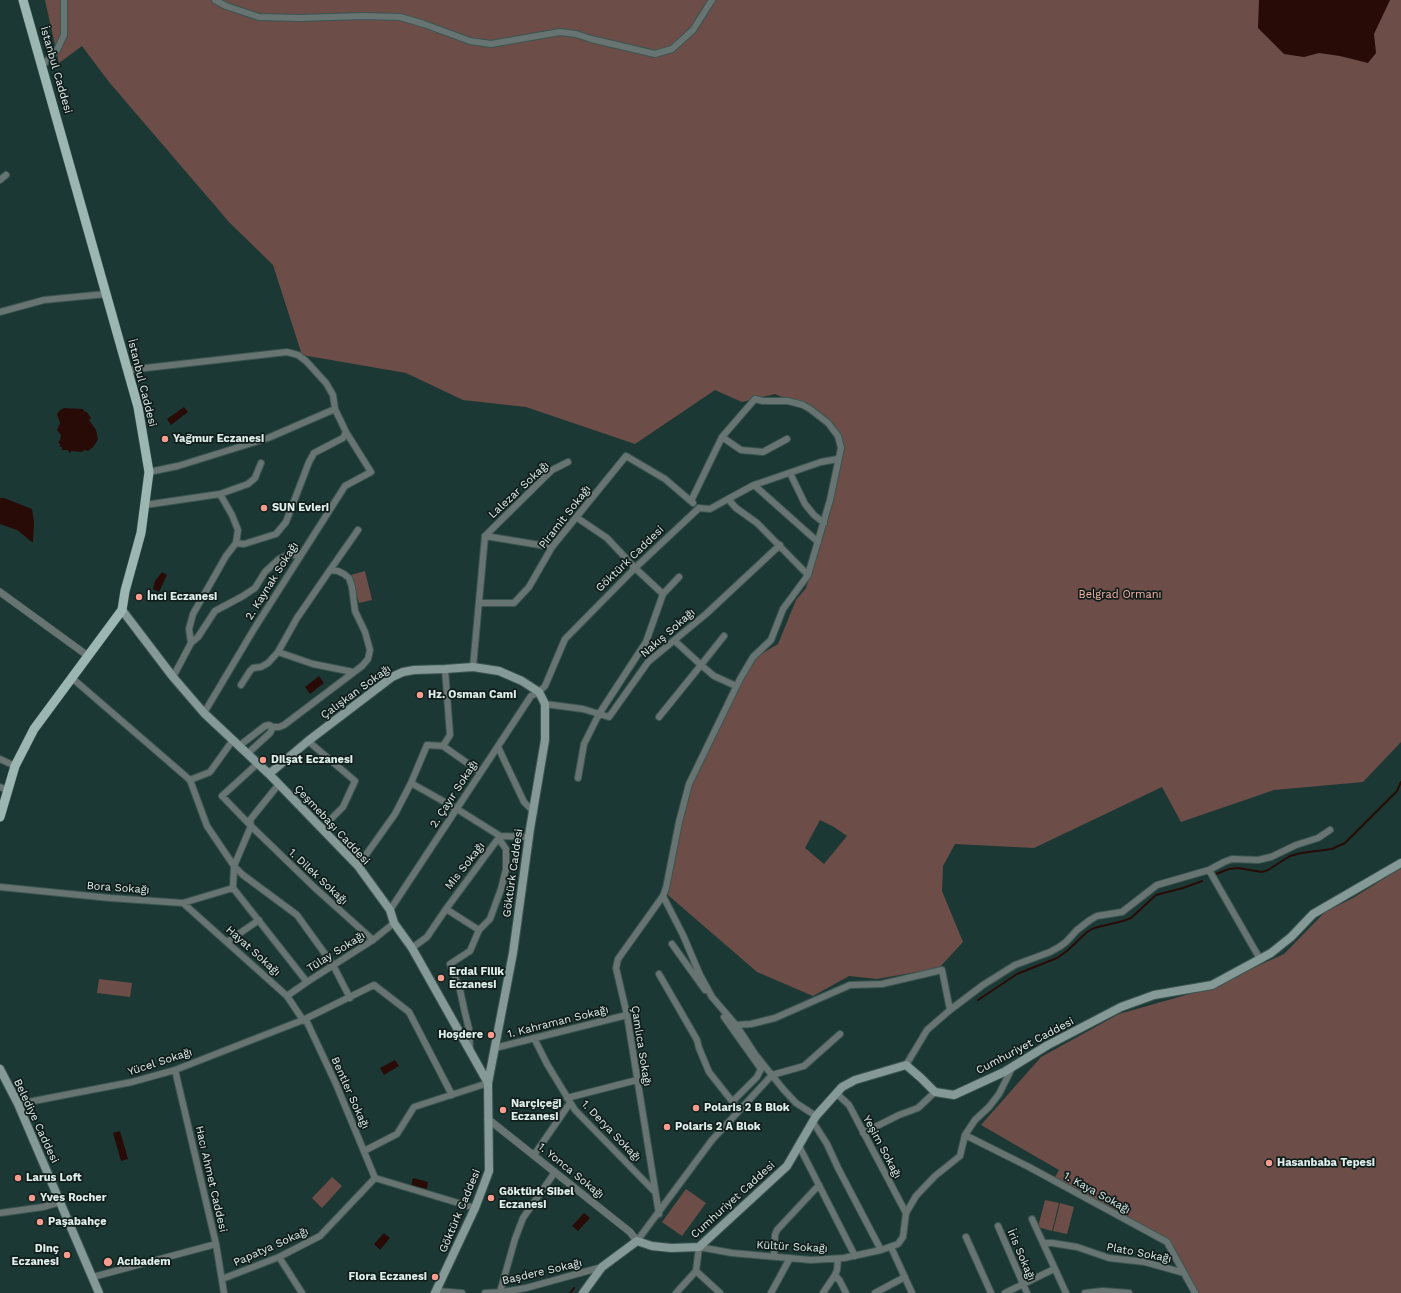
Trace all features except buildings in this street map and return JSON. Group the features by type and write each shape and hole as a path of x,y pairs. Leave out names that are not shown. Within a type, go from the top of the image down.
{"main road":[{"name":"İstanbul Caddesi","path":"0,817 4,789 34,729 122,610 125,591 141,533 149,472 138,407 23,0"},
{"name":"Çeşmebaşı Caddesi","path":"122,610 173,677 204,713 269,774 358,866 390,910 394,923 412,948 488,1083"},
{"name":"Çalışkan Sokağı","path":"269,774 308,741 392,678 403,672 414,670 473,667 499,671 522,681 539,692"},
{"name":"Göktürk Caddesi","path":"436,1292 475,1208 489,1171 488,1083 513,954 529,837 545,740 545,704 539,692"},
{"name":"Cumhuriyet Caddesi","path":"935,1092 954,1095 1013,1067 1048,1045 1121,1007 1154,995 1212,985 1271,953 1291,937 1313,914 1401,863"},
{"name":"Cumhuriyet Caddesi","path":"637,1241 652,1246 671,1248 699,1247 787,1166 815,1119 842,1087 855,1080 906,1066"},
{"path":"906,1066 935,1092"},
{"name":"Belediye Caddesi","path":"0,1069 18,1104 99,1293"},
{"path":"583,1293 602,1267 637,1241"}],"street":[{"path":"42,66 57,50 64,35 64,0"},
{"path":"215,0 226,6 259,17 400,17 470,41 490,44 560,32 576,34 655,54 672,48 693,30 712,0"},
{"path":"0,180 6,175"},
{"path":"0,312 44,300 106,294"},
{"path":"128,370 287,352 298,355 306,361 326,383 333,395 334,408 346,432 343,438 314,453 309,462 286,522 276,534 244,544 236,543"},
{"path":"838,459 821,462 754,485 710,509 699,508 691,501 722,437 755,399 763,401 795,402 810,409 834,429 840,442 840,448 838,459 830,500 808,575 783,609 771,640 754,657 736,686 689,784 679,822 664,896 700,975 712,997 736,1025 755,1054 783,1090 815,1119 838,1168 882,1250"},
{"path":"149,472 178,466 268,438 334,408"},
{"name":"2. Kaynak Sokağı","path":"204,713 250,636 345,486 371,472 346,432"},
{"path":"722,437 741,450 763,452 787,439"},
{"name":"Piramit Sokağı","path":"479,603 514,603 529,587 552,547 626,456 664,479 691,501"},
{"name":"Lalezar Sokağı","path":"485,536 552,470 568,462"},
{"path":"145,505 220,494 248,484 255,478 261,463"},
{"path":"790,473 805,504 814,515 824,523"},
{"path":"754,485 818,542"},
{"path":"191,642 189,629 193,614 209,585 236,543 238,530 232,515 220,494"},
{"path":"728,499 736,508 757,523 808,575"},
{"name":"Göktürk Caddesi","path":"539,692 545,686 565,639 635,568 699,508"},
{"path":"576,517 607,538 635,568 663,594"},
{"path":"241,685 253,668 268,664 278,652 297,618 358,530"},
{"path":"473,667 485,536 552,547"},
{"name":"Nakış Sokağı","path":"599,714 609,717 648,662 675,641 780,546"},
{"path":"173,677 191,642 198,638 215,611 255,588 265,572 279,559 290,554 300,556"},
{"path":"239,746 264,726 269,725 279,727 284,725 362,666 368,658 370,650 365,632 355,611 352,587 349,578 338,571 330,570"},
{"path":"578,778 584,744 599,714 646,642 663,594 679,577"},
{"path":"0,592 88,656"},
{"path":"659,717 724,636"},
{"path":"675,641 714,676 736,686"},
{"path":"278,652 313,664 353,672"},
{"path":"444,746 450,735 445,669"},
{"path":"72,678 190,780 207,826 234,866 243,875 297,915 333,965 350,998"},
{"name":"2. Çayır Sokağı","path":"390,910 530,696 539,692"},
{"path":"545,704 583,709 599,714"},
{"path":"247,754 270,733 273,727"},
{"path":"190,780 210,772 233,740"},
{"path":"308,741 355,781 343,807 322,828"},
{"path":"358,866 395,814 411,783 427,745 444,746 480,772"},
{"path":"498,747 524,802 534,812"},
{"path":"0,759 15,766"},
{"name":"1. Dilek Sokağı","path":"257,764 222,796 315,888 373,940"},
{"path":"411,783 457,808 500,838 506,849 506,869 501,889 490,919 479,930 470,951 450,964 460,990 469,1030 470,1051"},
{"path":"279,784 250,820 251,826 234,866 233,888 307,982"},
{"path":"906,1066 927,1030 950,1010 982,985 1015,965 1050,952 1058,947 1090,920 1097,916 1122,912 1157,885 1209,870 1232,859 1258,860 1271,857 1296,844 1318,838 1330,830"},
{"path":"500,838 529,837"},
{"name":"Mis Sokağı","path":"412,948 427,937 446,908 500,838"},
{"path":"1209,870 1260,959"},
{"name":"Bora Sokağı","path":"0,887 110,898 183,903 233,888"},
{"name":"Çamlıca Sokağı","path":"658,1214 627,1016 616,968 618,959 664,896"},
{"name":"Hayat Sokağı","path":"183,903 288,996 303,1020"},
{"path":"446,908 479,930"},
{"path":"227,942 259,920"},
{"name":"Tülay Sokağı","path":"288,996 307,982 373,940 394,923"},
{"path":"672,944 761,1069 757,1077 732,1102"},
{"path":"736,1025 751,1024 775,1018 850,984 882,984 942,970 950,1010"},
{"path":"659,974 697,1040 709,1072 739,1110"},
{"name":"Yücel Sokağı","path":"18,1104 132,1082 175,1070 303,1020 374,986 410,1012 452,1095"},
{"name":"1. Kahraman Sokağı","path":"495,1048 627,1016"},
{"name":"Bentler Sokağı","path":"303,1020 308,1022 336,1084 375,1178"},
{"path":"637,1241 712,1140 772,1075 804,1066 840,1034"},
{"name":"1. Derya Sokağı","path":"534,1038 547,1064 575,1110 655,1192"},
{"path":"906,1213 916,1196 935,1176 960,1156 965,1135 975,1120 1000,1094 1013,1067"},
{"name":"Hacı Ahmet Caddesi","path":"175,1070 216,1244 224,1293"},
{"path":"534,1155 569,1100 636,1080"},
{"path":"364,1151 397,1134 414,1107 488,1083"},
{"path":"863,1133 899,1115 918,1108 935,1092"},
{"name":"Yeşim Sokağı","path":"836,1093 849,1105 906,1213"},
{"name":"1. Yonca Sokağı","path":"488,1119 628,1231 637,1241"},
{"name":"1. Kaya Sokağı","path":"965,1135 1029,1167 1167,1242 1195,1293"},
{"path":"799,1146 855,1256"},
{"path":"500,1292 515,1239 523,1218 555,1172"},
{"path":"375,1178 475,1208"},
{"name":"Papatya Sokağı","path":"222,1279 279,1257 320,1236 375,1178"},
{"path":"774,1256 776,1235 780,1227 819,1185"},
{"path":"0,1213 43,1208 61,1202"},
{"name":"Kültür Sokağı","path":"699,1247 732,1253 811,1260 838,1259 882,1250 898,1244 903,1237 906,1213"},
{"path":"1032,1219 1066,1293"},
{"name":"İris Sokağı","path":"998,1226 1027,1293"},
{"path":"966,1237 991,1293"},
{"name":"Plato Sokağı","path":"1043,1243 1077,1247 1109,1258 1145,1262 1184,1272"},
{"path":"93,1277 216,1244"},
{"path":"676,1293 696,1271 699,1247"},
{"path":"891,1247 912,1293"},
{"path":"279,1257 302,1293"},
{"path":"770,1293 790,1258"},
{"path":"823,1293 835,1275 838,1259"},
{"name":"Başdere Sokağı","path":"485,1293 526,1288 602,1267"},
{"path":"1005,1293 1054,1269"},
{"path":"696,1271 720,1293"},
{"path":"835,1275 846,1293"},
{"path":"875,1293 905,1277"},
{"path":"518,1293 526,1288"},
{"path":"1085,1293 1103,1291 1129,1293"},
{"path":"436,1292 462,1293"}],"green space":[{"name":"Belgrad Ormanı","path":"45,0 1401,0 1401,742 1363,782 1274,790 1181,822 1162,787 1034,848 955,844 943,866 942,891 963,942 939,968 877,979 849,976 813,996 757,972 668,895 673,845 692,783 733,694 756,657 778,644 796,600 806,588 829,503 839,447 830,428 802,406 775,394 742,402 715,390 635,444 526,407 463,400 406,373 302,355 273,265 229,222 109,82 82,46 59,63","holes":["820,820 847,836 824,864 805,848"]},
{"path":"365,571 372,600 359,603 351,575"},
{"path":"1401,868 1401,1293 1193,1293 1173,1249 1053,1181 1059,1170 981,1125 1041,1057 1119,1014 1207,989 1284,954 1325,912 1353,898"},
{"path":"99,979 132,983 130,997 97,993"},
{"path":"332,1177 342,1186 322,1208 312,1198"},
{"path":"686,1189 706,1203 682,1236 662,1222"},
{"path":"1045,1200 1059,1203 1052,1231 1038,1227"},
{"path":"1060,1203 1074,1207 1067,1234 1053,1231"}],"shaded area":[{"path":"1259,0 1390,0 1374,34 1376,53 1368,63 1340,56 1319,53 1304,57 1284,54 1258,28"},
{"path":"184,407 188,412 171,425 167,419"},
{"path":"64,408 83,409 91,418 89,420 96,430 98,440 88,451 72,451 69,453 68,450 62,450 62,447 60,447 60,444 58,443 61,435 57,430 60,423 57,414"},
{"path":"0,498 4,498 32,509 34,522 33,542 17,530 0,524"},
{"path":"162,572 167,575 159,592 153,589 155,581"},
{"path":"319,676 324,683 310,694 305,687"},
{"path":"395,1060 399,1066 384,1075 380,1068"},
{"path":"120,1131 128,1159 121,1161 113,1133"},
{"path":"413,1178 428,1182 427,1189 411,1186"},
{"path":"584,1213 590,1218 578,1231 572,1226"},
{"path":"384,1233 390,1238 380,1250 374,1244"}],"waterway":[{"path":"1216,874 1229,869 1238,868 1262,872 1268,870 1290,856 1332,849 1345,843 1397,791 1401,782"},
{"path":"978,1000 1017,974 1057,958 1067,951 1087,932 1094,928 1131,918 1156,895 1202,881"},
{"path":"570,1293 574,1288"}],"place":[{"name":"Yağmur Eczanesi","path":"165,439"},
{"name":"SUN Evleri","path":"264,508"},
{"name":"İnci Eczanesi","path":"139,597"},
{"name":"Hz. Osman Cami","path":"420,695"},
{"name":"Dilşat Eczanesi","path":"263,760"},
{"name":"Erdal Filik Eczanesi","path":"441,978"},
{"name":"Hoşdere","path":"491,1035"},
{"name":"Polaris 2 B Blok","path":"696,1108"},
{"name":"Narçiçeği Eczanesi","path":"503,1110"},
{"name":"Polaris 2 A Blok","path":"667,1127"},
{"name":"Hasanbaba Tepesi","path":"1269,1163"},
{"name":"Larus Loft","path":"18,1178"},
{"name":"Yves Rocher","path":"32,1198"},
{"name":"Göktürk Sibel Eczanesi","path":"491,1198"},
{"name":"Paşabahçe","path":"40,1222"},
{"name":"Dinç Eczanesi","path":"67,1255"},
{"name":"Acıbadem","path":"108,1262"},
{"name":"Flora Eczanesi","path":"435,1277"}]}
